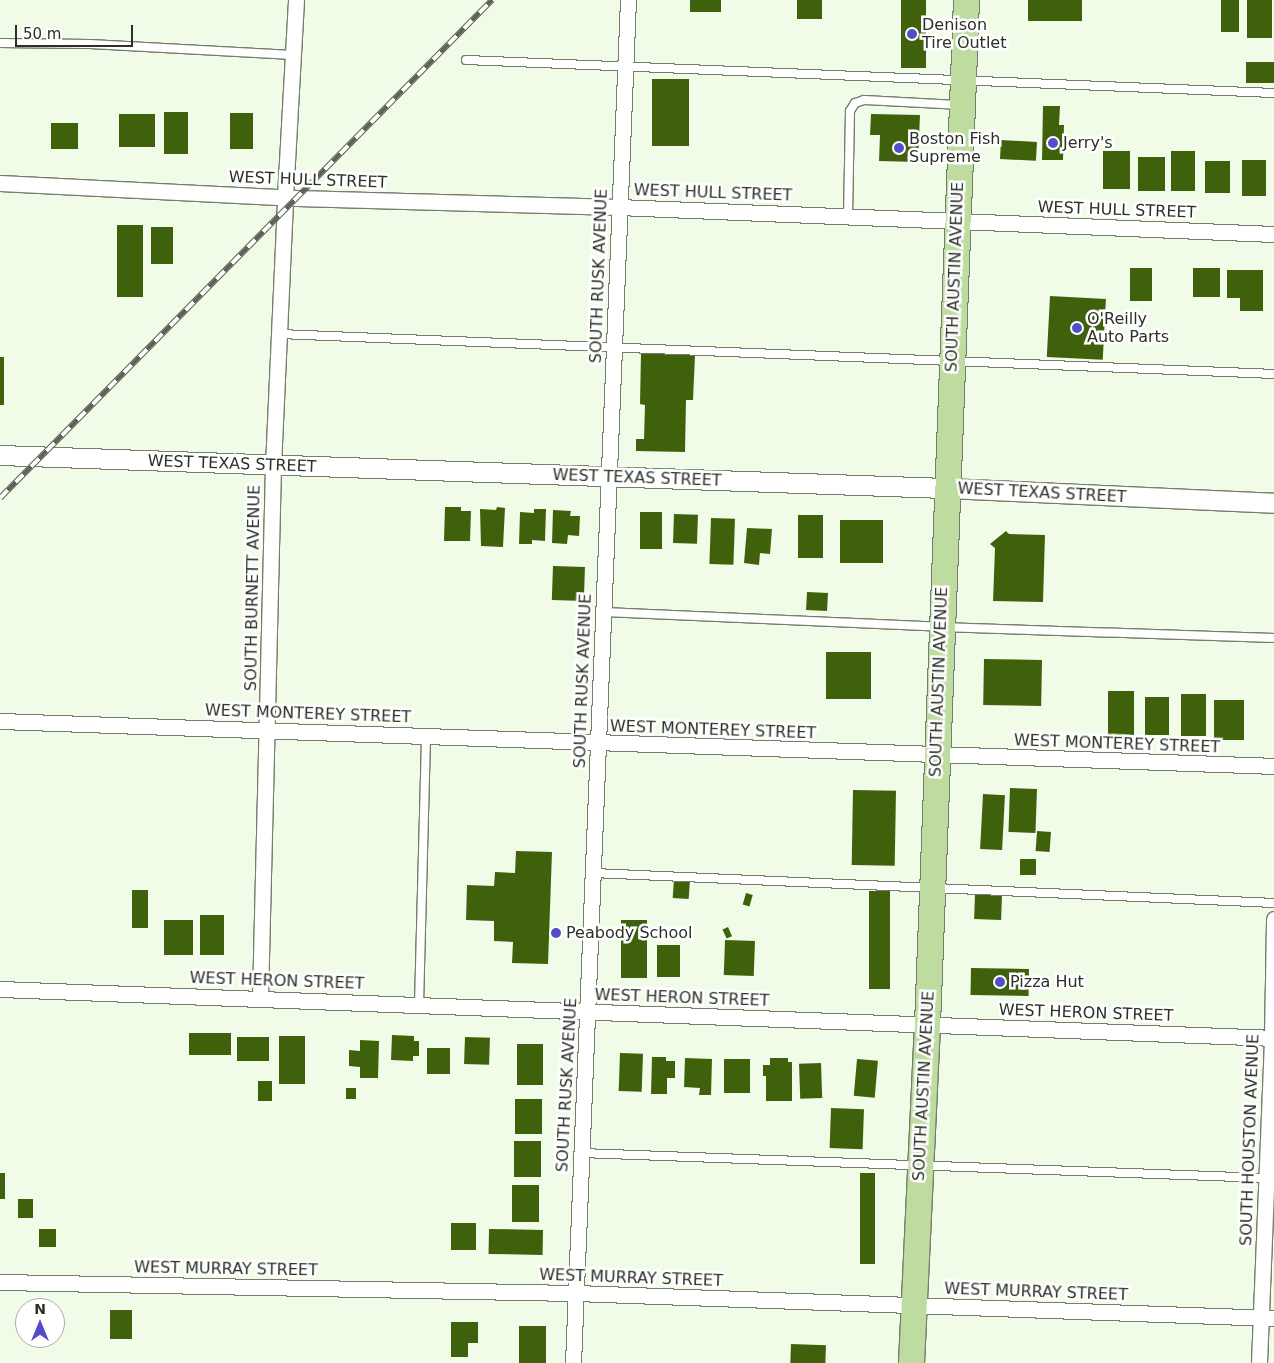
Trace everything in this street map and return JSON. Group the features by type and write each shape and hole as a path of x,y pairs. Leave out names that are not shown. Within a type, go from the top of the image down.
{"highway":[{"name":"SOUTH AUSTIN AVENUE","path":"911,1363 927,1024 966,0"}],"street":[{"name":"SOUTH BURNETT AVENUE","path":"260,998 273,466 296,0"},
{"name":"SOUTH RUSK AVENUE","path":"573,1363 604,612 618,207 628,0"},
{"name":"WEST HULL STREET","path":"0,183 285,197 618,207 1274,234"},
{"name":"WEST TEXAS STREET","path":"0,455 609,478 946,488 1274,504"},
{"name":"WEST MONTEREY STREET","path":"0,721 937,756 1274,766"},
{"name":"SOUTH HOUSTON AVENUE","path":"1259,1363 1267,1318 1266,1178 1273,1038 1274,919"},
{"name":"WEST HERON STREET","path":"0,989 1273,1038"},
{"name":"WEST MURRAY STREET","path":"0,1282 575,1293 1267,1318"}],"lane":[{"path":"0,43 90,44 293,55"},
{"path":"466,60 1274,93"},
{"path":"848,216 850,111 855,103 864,100 962,105"},
{"path":"279,334 1274,374"},
{"path":"604,612 941,627 1274,638"},
{"path":"419,1005 426,736"},
{"path":"593,874 1274,903"},
{"path":"581,1153 1266,1178"}],"building":[{"path":"690,0 721,0 721,12 690,12"},
{"path":"797,0 822,0 822,19 797,19"},
{"name":"Denison Tire Outlet","path":"901,0 926,0 926,68 901,68"},
{"path":"1028,0 1082,0 1082,21 1028,21"},
{"path":"1221,0 1239,0 1239,32 1221,32"},
{"path":"1247,0 1272,0 1272,38 1247,38"},
{"path":"1246,62 1274,62 1274,83 1246,83"},
{"path":"652,79 689,79 689,146 652,146"},
{"name":"Jerry's","path":"1043,106 1060,106 1059,125 1064,125 1063,160 1042,160"},
{"path":"164,112 188,112 188,154 164,154"},
{"path":"230,113 253,113 253,149 230,149"},
{"path":"119,114 155,114 155,147 119,147"},
{"name":"Boston Fish Supreme","path":"871,114 920,115 918,162 879,161 880,135 870,135"},
{"path":"51,123 78,123 78,149 51,149"},
{"name":"Jerry's","path":"1001,140 1037,142 1036,161 1000,159"},
{"path":"1103,151 1130,151 1130,189 1103,189"},
{"path":"1171,151 1195,151 1195,191 1171,191"},
{"path":"1138,157 1165,157 1165,191 1138,191"},
{"path":"1242,160 1266,160 1266,196 1242,196"},
{"path":"1205,161 1230,161 1230,193 1205,193"},
{"path":"117,225 143,225 143,297 117,297"},
{"path":"151,227 173,227 173,264 151,264"},
{"path":"1130,268 1152,268 1152,301 1130,301"},
{"path":"1193,268 1220,268 1220,297 1193,297"},
{"path":"1227,270 1263,270 1263,311 1240,311 1240,298 1227,298"},
{"name":"O'Reilly Auto Parts","path":"1050,296 1106,299 1103,360 1047,357"},
{"path":"641,353 695,355 693,400 686,400 685,452 636,451 636,439 644,439 645,405 640,404"},
{"path":"0,357 4,357 4,405 0,405"},
{"path":"445,507 461,507 461,511 471,511 470,541 444,541"},
{"path":"497,507 505,508 503,547 481,546 480,509 496,510"},
{"path":"534,509 546,509 545,541 532,540 532,544 519,544 520,512 534,513"},
{"path":"553,510 571,511 570,516 580,516 579,536 568,535 567,544 552,543"},
{"path":"640,512 662,512 662,549 640,549"},
{"path":"674,514 698,515 697,544 673,543"},
{"path":"798,515 823,515 823,558 798,558"},
{"path":"711,518 735,519 733,565 709,564"},
{"path":"840,520 883,520 883,563 840,563"},
{"path":"747,528 772,529 770,554 760,553 759,565 744,563"},
{"path":"1006,531 1009,534 1045,535 1043,602 993,601 995,548 990,544"},
{"path":"553,566 585,567 584,601 552,600"},
{"path":"807,592 828,593 827,611 806,610"},
{"path":"826,652 871,652 871,699 826,699"},
{"path":"984,659 1042,660 1041,706 983,705"},
{"path":"1108,691 1134,691 1134,735 1108,735"},
{"path":"1181,694 1206,694 1206,736 1181,736"},
{"path":"1145,697 1169,697 1169,735 1145,735"},
{"path":"1214,700 1244,700 1244,740 1214,740"},
{"path":"1010,788 1037,789 1035,833 1008,832"},
{"path":"853,790 896,791 895,866 852,865"},
{"path":"983,794 1005,795 1002,850 980,849"},
{"path":"1037,831 1051,832 1050,852 1036,851"},
{"path":"516,851 552,852 548,964 512,963 513,942 494,941 494,921 466,920 467,885 494,886 495,872 515,873"},
{"path":"1020,859 1036,859 1036,875 1020,875"},
{"path":"674,879 690,880 689,899 673,898"},
{"path":"132,890 148,890 148,928 132,928"},
{"path":"869,891 890,891 890,989 869,989"},
{"path":"746,893 753,895 749,906 743,905"},
{"path":"975,894 1002,895 1001,920 974,919"},
{"path":"200,915 224,915 224,955 200,955"},
{"path":"164,920 193,920 193,955 164,955"},
{"path":"621,920 647,920 647,978 621,978"},
{"path":"728,927 732,936 727,939 723,929"},
{"path":"725,940 755,941 754,976 724,975"},
{"path":"657,945 680,945 680,977 657,977"},
{"name":"Pizza Hut","path":"971,968 1029,969 1029,996 971,995"},
{"path":"189,1033 231,1033 231,1055 189,1055"},
{"path":"392,1035 414,1036 414,1041 419,1041 419,1056 413,1056 413,1061 391,1060"},
{"path":"279,1036 305,1036 305,1084 279,1084"},
{"path":"237,1037 269,1037 269,1061 237,1061"},
{"path":"465,1037 490,1038 489,1065 464,1064"},
{"path":"360,1040 379,1041 378,1078 360,1078 360,1067 349,1066 349,1050 360,1051"},
{"path":"517,1044 543,1044 543,1085 517,1085"},
{"path":"427,1048 450,1048 450,1074 427,1074"},
{"path":"620,1053 643,1054 642,1092 619,1091"},
{"path":"652,1057 666,1057 666,1061 675,1061 675,1078 667,1078 667,1094 651,1094"},
{"path":"685,1058 712,1059 711,1095 699,1095 700,1088 684,1087"},
{"path":"770,1058 788,1058 788,1062 792,1062 792,1101 766,1101 766,1076 763,1076 763,1065 770,1065"},
{"path":"724,1059 750,1059 750,1093 724,1093"},
{"path":"857,1059 878,1061 875,1098 854,1096"},
{"path":"821,1063 822,1098 800,1099 799,1064"},
{"path":"258,1081 272,1081 272,1101 258,1101"},
{"path":"346,1088 356,1088 356,1099 346,1099"},
{"path":"515,1099 542,1099 542,1134 515,1134"},
{"path":"831,1108 864,1109 863,1149 830,1148"},
{"path":"514,1141 541,1141 541,1177 514,1177"},
{"path":"0,1173 5,1173 5,1199 0,1199"},
{"path":"860,1173 875,1173 875,1264 860,1264"},
{"path":"512,1185 539,1185 539,1222 512,1222"},
{"path":"18,1199 33,1199 33,1218 18,1218"},
{"path":"451,1223 476,1223 476,1250 451,1250"},
{"path":"39,1229 56,1229 56,1247 39,1247"},
{"path":"489,1229 543,1230 543,1255 489,1254"},
{"path":"110,1310 132,1310 132,1339 110,1339"},
{"path":"451,1322 478,1322 478,1343 468,1343 468,1357 451,1357"},
{"path":"519,1326 546,1326 546,1363 519,1363"},
{"path":"791,1344 826,1345 825,1363 790,1363"}],"railway":[{"path":"0,498 492,0"}],"place":[{"name":"Denison Tire Outlet","path":"912,34"},
{"name":"Jerry's","path":"1053,143"},
{"name":"Boston Fish Supreme","path":"899,148"},
{"name":"O'Reilly Auto Parts","path":"1077,328"},
{"name":"Peabody School","path":"556,933"},
{"name":"Pizza Hut","path":"1000,982"}]}
